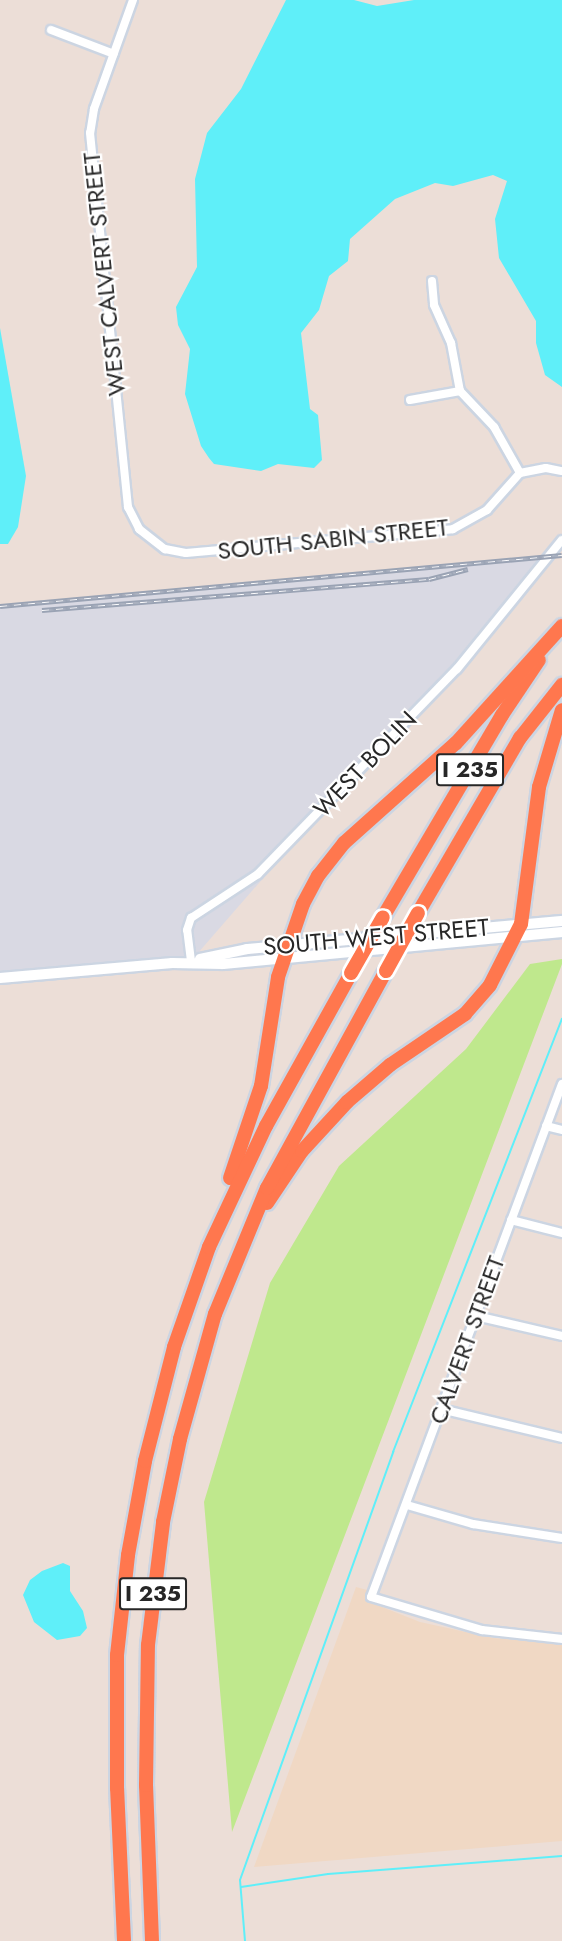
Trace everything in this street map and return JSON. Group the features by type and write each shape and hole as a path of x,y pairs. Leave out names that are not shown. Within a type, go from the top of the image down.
{"highway":[{"name":"I 235","path":"124,1941 117,1788 117,1655 122,1603 145,1461 191,1294 243,1171 351,973 502,715 562,626"},
{"path":"191,1294 254,1111 284,959 303,904 344,843 438,761 562,626"},
{"name":"I 235","path":"153,1941 146,1698 154,1583 180,1439 215,1314 237,1257 293,1135 520,738 562,686"},
{"path":"237,1257 280,1184 318,1133 369,1081 465,1014 490,985 521,924 539,787 562,710"}],"street":[{"name":"WEST CALVERT STREET","path":"133,0 94,109 91,155 128,507 139,529 156,544"},
{"path":"51,30 114,54"},
{"path":"432,281 434,305 451,344 460,391 494,427 520,473 546,468 562,471"},
{"path":"410,400 460,391"},
{"name":"SOUTH SABIN STREET","path":"156,544 186,553 453,529 486,510 520,473"},
{"name":"WEST BOLIN","path":"191,961 187,930 191,918 258,874 457,669 562,540"},
{"name":"SOUTH WEST STREET","path":"0,978 191,961 221,953 290,945 562,921"},
{"name":"SOUTH WEST STREET","path":"191,961 223,964 562,932"},
{"name":"CALVERT STREET","path":"562,1084 371,1597 482,1630 562,1639"},
{"path":"546,1126 562,1130"},
{"path":"511,1221 562,1233"},
{"path":"476,1316 562,1336"},
{"path":"441,1409 562,1438"},
{"path":"407,1505 473,1524 562,1539"}],"shaded area":[{"path":"557,555 346,783 191,961 0,979 0,606"},
{"path":"356,1587 367,1590 372,1603 420,1622 493,1638 562,1644 562,1841 254,1867"}],"green space":[{"path":"562,959 232,1832 204,1502 270,1283 339,1166 466,1049 530,964"}],"water":[{"path":"286,0 354,0 377,6 414,0 562,0 562,387 545,375 536,343 536,321 499,258 495,219 507,181 493,175 453,186 435,183 395,199 350,239 348,261 329,276 319,310 301,333 310,409 318,415 322,460 314,468 278,464 261,471 214,464 209,458 201,446 185,394 190,349 178,325 176,307 197,267 195,179 207,133 241,89"},
{"path":"0,328 26,476 18,527 8,544 0,544"},
{"path":"63,1563 70,1566 70,1591 83,1611 87,1628 80,1636 57,1640 34,1622 23,1595 30,1580 42,1571"}],"waterway":[{"path":"245,1941 240,1880 393,1452 562,1019"},
{"path":"241,1887 328,1874 562,1856"}],"railway":[{"path":"0,606 562,555"},
{"path":"42,610 429,579 468,569"}]}
